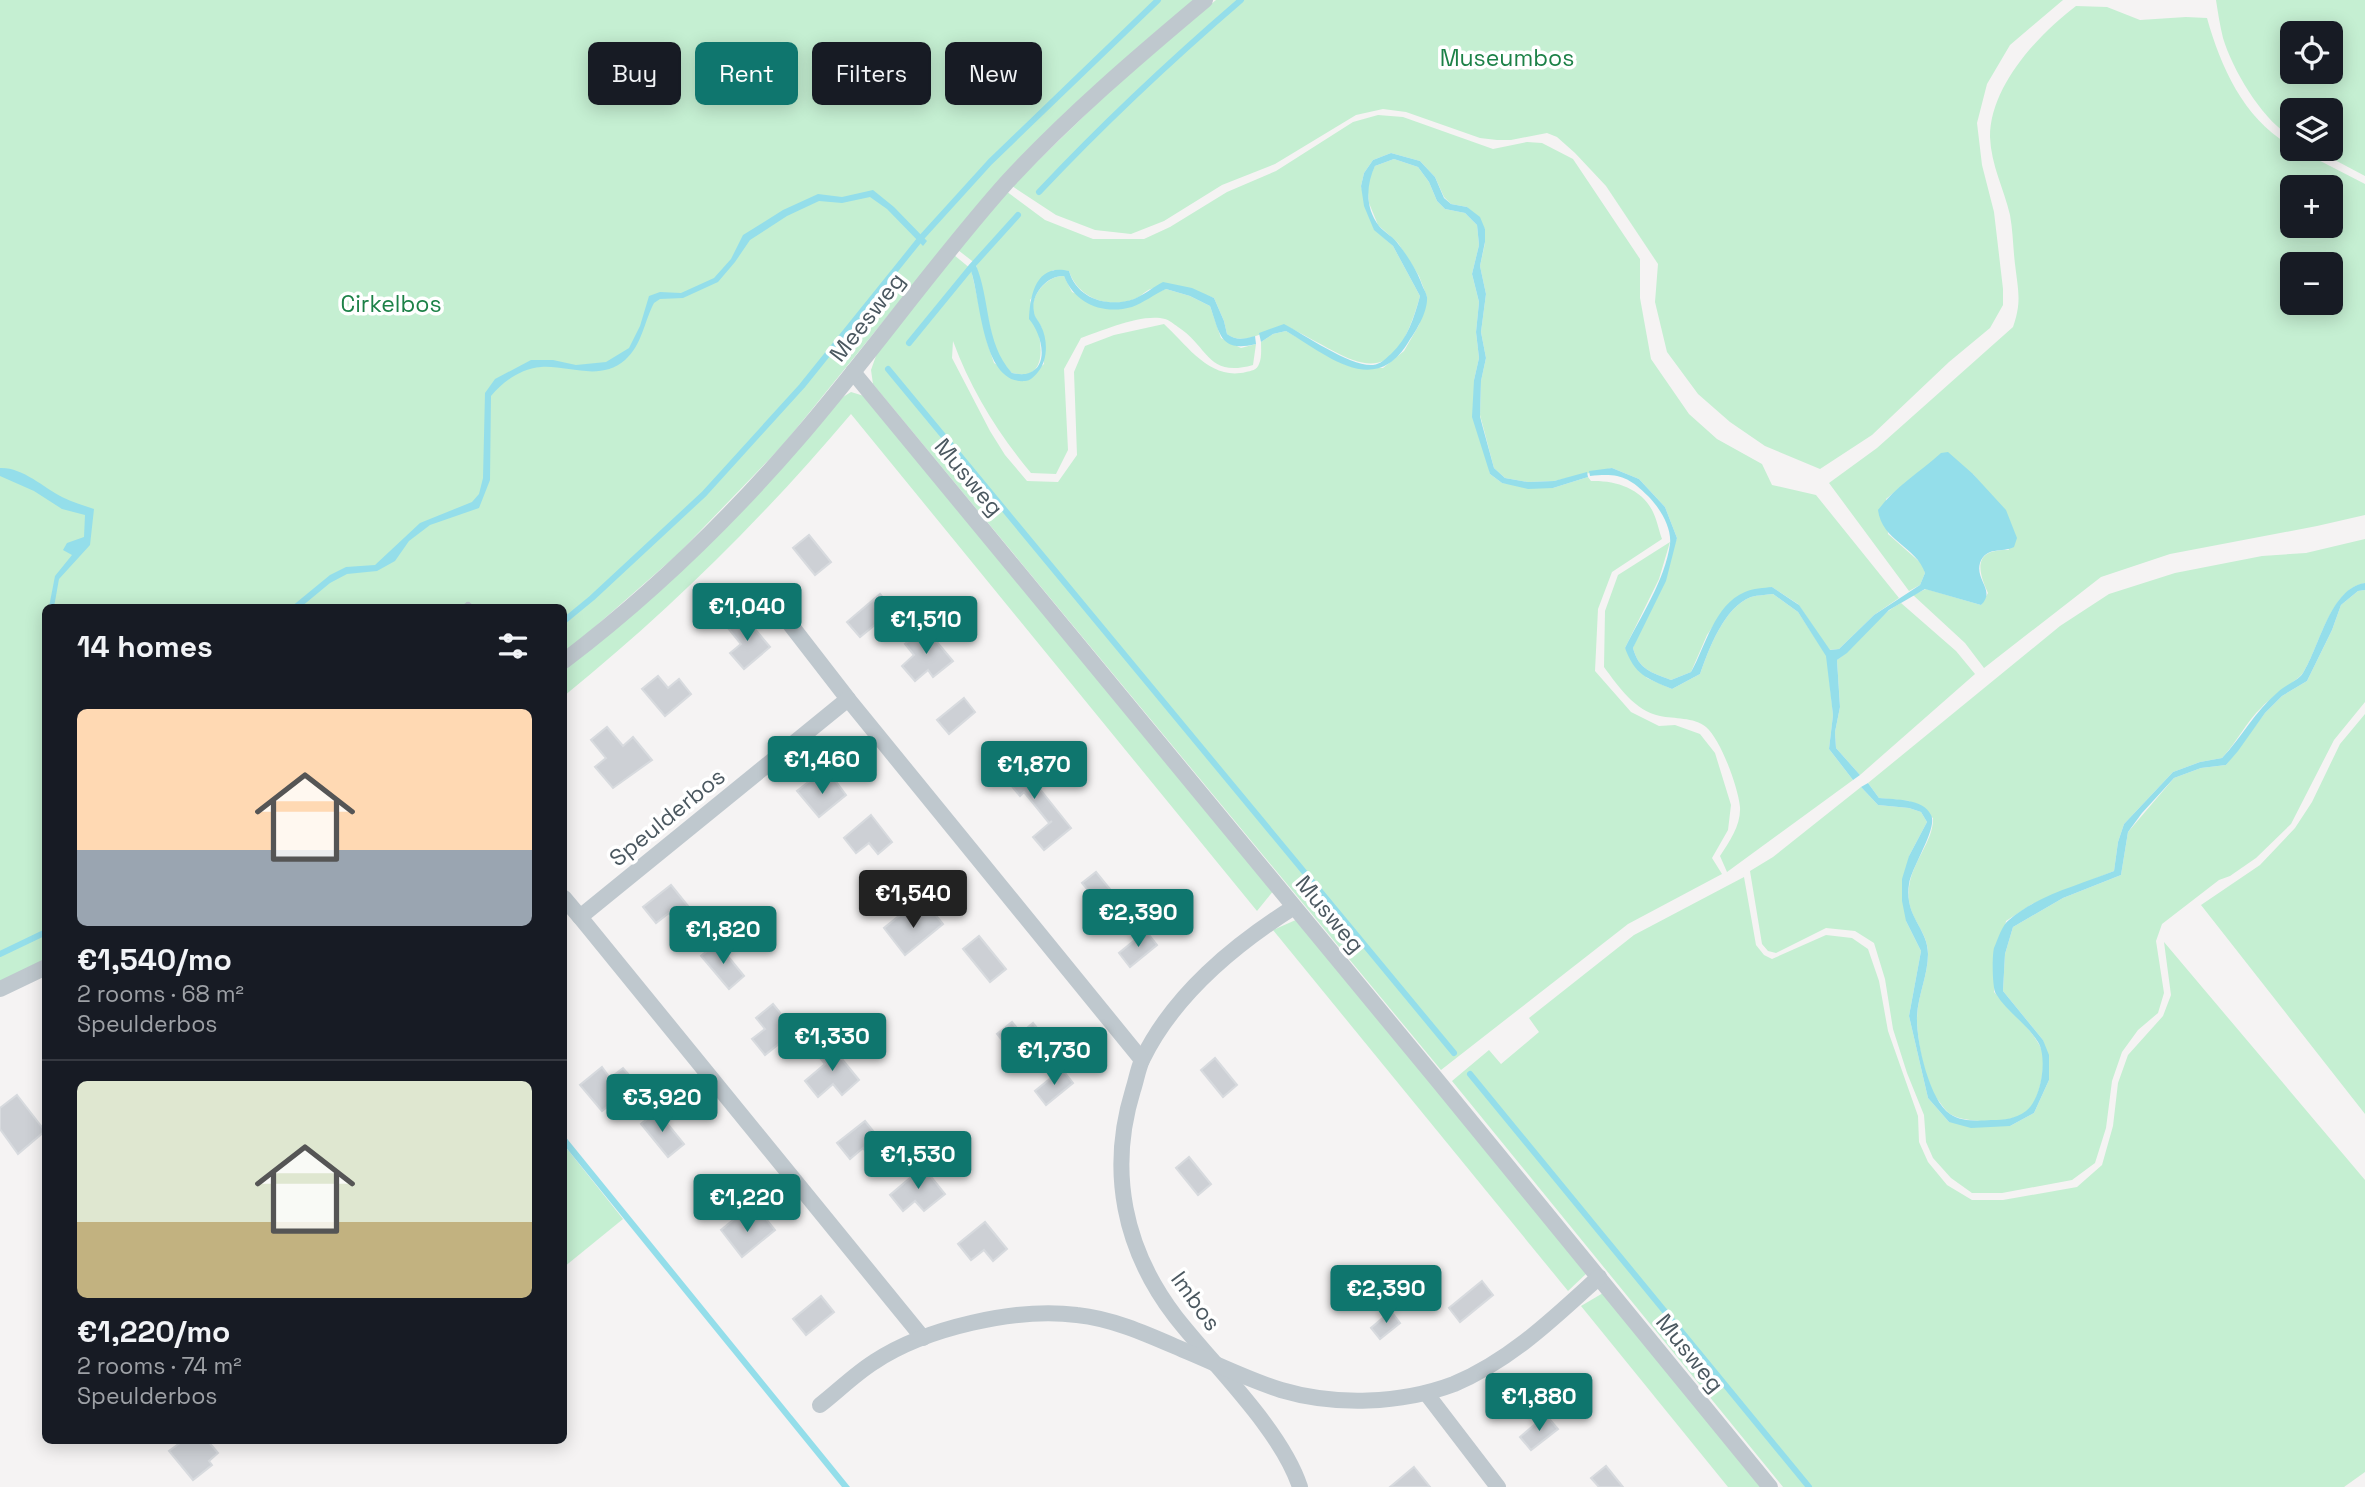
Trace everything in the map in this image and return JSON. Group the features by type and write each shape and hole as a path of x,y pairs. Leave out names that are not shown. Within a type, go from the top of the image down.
{"street":[{"name":"Meesweg","path":"567,659 601,633 682,559 789,449 951,248 1027,161 1136,58 1206,0"},
{"name":"Musweg","path":"853,372 1770,1487"},
{"path":"783,615 848,699 1142,1060"},
{"name":"Speulderbos","path":"580,917 848,699"},
{"path":"567,902 923,1338"},
{"name":"Imbos","path":"1294,907 1252,934 1200,981 1172,1014 1142,1060 1120,1145 1123,1198 1129,1226 1156,1288 1215,1364 1283,1390 1318,1398 1366,1401 1426,1393 1455,1383 1500,1360 1547,1324 1599,1277"},
{"path":"0,989 42,969"},
{"path":"820,1405 874,1361 923,1338 986,1319 1042,1313 1079,1315 1124,1326 1215,1364 1266,1426 1294,1470 1300,1487"},
{"path":"1426,1393 1498,1487"}],"green space":[{"name":"Cirkelbos","path":"0,0 1202,0 942,249 783,445 678,554 567,651 567,604 42,604 42,962 0,983"},
{"name":"Museumbos","path":"1216,0 2063,0 2010,45 1987,84 1977,123 1982,165 1994,212 2003,305 1990,328 1949,362 1872,435 1820,469 1765,446 1730,422 1698,394 1667,352 1655,302 1658,264 1606,186 1575,153 1557,137 1547,133 1497,140 1480,138 1406,112 1383,109 1356,115 1275,164 1222,185 1164,221 1131,234 1095,230 1056,215 1012,186 1113,88"},
{"path":"2216,0 2365,0 2365,176 2337,161 2343,161 2343,98 2280,98 2280,129 2250,94 2223,38"},
{"path":"2076,6 2107,7 2140,20 2207,18 2220,56 2237,91 2248,108 2280,138 2280,161 2320,161 2365,184 2365,515 2170,554 2101,577 1984,668 1965,643 1913,595 1926,589 1981,605 1988,593 1981,575 1981,561 1990,553 2009,550 1982,485 1973,474 1924,468 1886,499 1888,534 1922,564 1925,573 1920,585 1909,591 1829,483 1877,448 2013,327 2018,310 2018,289 2010,215 1991,147 1992,118 2007,81 2032,47"},
{"path":"1378,115 1403,117 1493,149 1527,142 1542,143 1573,159 1640,259 1640,298 1651,359 1689,414 1717,439 1762,464 1772,485 1816,495 1899,598 1874,615 1839,649 1829,650 1798,604 1772,587 1726,607 1707,635 1691,672 1671,680 1642,666 1633,648 1677,538 1665,507 1639,479 1612,468 1554,481 1528,482 1505,478 1494,468 1480,415 1481,381 1486,358 1481,332 1486,294 1480,266 1485,229 1467,207 1451,204 1444,197 1435,177 1420,161 1391,153 1373,160 1364,173 1361,186 1374,229 1393,246 1420,296 1408,330 1396,351 1382,361 1367,363 1350,359 1284,325 1248,338 1234,338 1227,334 1214,298 1192,291 1153,288 1127,301 1106,302 1097,300 1080,289 1069,271 1053,270 1030,300 1041,351 1035,369 1028,374 1012,373 999,359 976,264 958,250 1006,191 1045,220 1093,239 1144,239 1170,227 1227,192 1276,171 1353,122"},
{"path":"1394,159 1418,167 1429,182 1437,201 1445,209 1465,213 1477,225 1479,245 1472,274 1479,302 1476,332 1479,358 1474,380 1490,474 1502,483 1553,488 1588,477 1591,481 1618,484 1635,491 1653,512 1662,539 1612,572 1598,609 1595,671 1631,712 1659,726 1675,725 1700,734 1715,753 1731,805 1728,830 1712,858 1722,874 1628,924 1441,1070 873,384 871,370 877,353 954,255 971,269 994,363 1024,381 1044,364 1042,330 1033,308 1036,294 1051,279 1064,276 1072,292 1112,309 1166,289 1190,296 1210,306 1221,338 1241,348 1256,344 1253,365 1238,368 1217,364 1188,335 1165,319 1145,318 1081,338 1064,369 1068,450 1056,474 1031,473 1019,458 977,393 953,341 952,358 990,431 1005,455 1027,481 1058,482 1077,455 1074,372 1085,346 1114,335 1164,324 1200,359 1221,371 1233,373 1255,369 1261,359 1261,342 1273,334 1286,331 1346,365 1383,368 1404,351 1419,325 1427,297 1419,276 1398,243 1378,225 1369,203 1367,182 1375,166"},
{"path":"851,392 864,396 1274,890 1257,911 851,414 714,562 567,693 567,668 603,638"},
{"path":"2365,539 2365,583 2353,587 2334,607 2303,673 2256,713 2222,758 2200,762 2173,772 2124,824 2118,842 2114,871 2032,904 2006,921 1994,992 2041,1047 2043,1068 2038,1092 2029,1110 2013,1118 1980,1121 1950,1114 1933,1093 1920,1049 1918,1010 1928,951 1909,897 1911,878 1930,835 1933,818 1909,801 1879,798 1868,783 2060,626 2109,594 2175,573 2262,556 2306,553"},
{"path":"1670,542 1659,579 1625,648 1647,678 1672,689 1700,674 1719,630 1733,610 1751,597 1773,594 1798,612 1827,656 1833,715 1829,749 1853,780 1727,872 1720,856 1737,826 1740,807 1732,776 1712,733 1701,724 1690,720 1660,716 1643,709 1628,697 1604,667 1605,611 1618,575"},
{"path":"2365,590 2365,702 2334,740 2291,824 2256,858 2230,876 2219,880 2162,924 2156,941 2164,993 2158,1013 2138,1030 2122,1052 2112,1081 2106,1128 2095,1163 2072,1180 2002,1193 1972,1193 1951,1178 1933,1158 1926,1142 1924,1115 1893,1029 1885,979 1874,943 1855,931 1826,928 1776,953 1768,951 1762,944 1750,871 1773,857 1861,787 1878,805 1921,812 1927,822 1909,856 1906,921 1921,951 1909,1016 1928,1098 1949,1122 2010,1126 2034,1113 2049,1080 2043,1040 2003,991 2005,954 2013,927 2063,898 2121,875 2128,832 2174,778 2201,768 2226,765 2265,713 2282,696 2307,681 2341,605 2358,591"},
{"path":"1901,603 1956,651 1975,674 1860,775 1836,748 1835,732 1840,707 1837,660 1883,615"},
{"path":"2365,714 2365,1114 2201,905 2260,865 2295,828 2312,802 2340,744"},
{"path":"1744,877 1756,945 1764,955 1772,959 1826,935 1852,938 1868,949 1879,981 1888,1031 1918,1116 1919,1142 1928,1162 1947,1185 1972,1200 2003,1200 2077,1187 2102,1165 2113,1126 2118,1083 2128,1055 2163,1016 2171,995 2164,942 2365,1180 2365,1472 2344,1487 1783,1487 1452,1081 1489,1050 1501,1064 1539,1032 1529,1018 1634,935"},
{"path":"1298,919 1587,1273 1568,1291 1273,930"},
{"path":"567,1149 623,1219 567,1265"},
{"path":"1603,1293 1762,1487 1728,1487 1581,1306"}],"water":[{"path":"1391,153 1420,161 1435,177 1444,198 1451,204 1467,207 1480,217 1485,229 1480,266 1486,294 1481,332 1486,358 1481,381 1480,417 1494,468 1505,478 1528,482 1554,481 1587,472 1588,477 1553,488 1528,489 1502,483 1490,474 1472,417 1474,380 1479,358 1476,332 1479,302 1472,274 1479,245 1477,225 1465,213 1445,209 1437,201 1429,182 1418,167 1394,159 1375,166 1368,196 1374,219 1397,242 1408,258 1427,297 1426,308 1418,326 1396,358 1381,367 1366,370 1334,360 1286,331 1273,334 1261,342 1259,333 1284,324 1341,356 1373,365 1385,359 1402,341 1413,320 1420,296 1393,246 1374,230 1364,206 1361,186 1364,173 1373,160"},
{"path":"873,190 927,241 923,246 887,209 870,197 842,203 819,201 787,216 750,240 718,282 683,298 660,299 654,303 631,354 615,367 584,371 541,367 526,370 507,381 491,396 490,480 479,508 430,525 409,541 395,561 377,571 347,574 330,583 305,604 295,604 330,575 346,567 375,565 420,523 472,502 479,494 483,478 485,393 495,379 531,360 553,360 576,365 606,362 629,348 640,326 649,296 660,292 681,293 714,278 731,259 743,235 783,210 818,194 842,197"},
{"path":"975,263 992,334 1003,361 1012,373 1029,373 1040,363 1040,339 1029,319 1031,300 1042,276 1058,270 1069,271 1073,281 1086,295 1104,301 1124,302 1134,299 1163,282 1192,288 1214,298 1227,334 1241,339 1255,336 1256,344 1235,346 1228,343 1219,333 1210,306 1190,296 1166,289 1132,307 1101,308 1075,294 1064,276 1046,282 1037,293 1033,306 1046,344 1041,367 1029,380 1010,378 999,369 985,336 970,268"},
{"path":"1948,452 1973,474 2006,510 2017,538 2014,547 1990,552 1980,563 1980,575 1986,590 1985,600 1981,605 1925,589 1889,610 1837,660 1840,707 1835,732 1836,748 1860,775 1853,780 1829,749 1833,715 1826,656 1798,612 1773,594 1751,597 1733,610 1719,630 1700,674 1672,689 1637,670 1625,648 1663,571 1670,544 1669,531 1656,506 1634,484 1622,477 1590,476 1589,471 1612,468 1639,479 1665,507 1677,538 1666,581 1633,648 1642,666 1671,680 1691,672 1718,616 1734,598 1748,591 1772,587 1799,605 1830,650 1839,649 1874,615 1920,585 1925,573 1921,564 1886,529 1878,510 1908,480 1941,453"},
{"path":"0,468 16,471 62,497 94,509 90,545 59,579 55,604 50,604 55,576 72,555 63,550 67,543 84,537 85,515 62,509 34,491 0,476"},
{"path":"2365,583 2365,590 2358,591 2341,605 2307,681 2282,696 2265,713 2226,765 2201,768 2174,778 2142,813 2128,832 2121,875 2063,898 2013,927 2005,954 2003,991 2043,1040 2049,1055 2049,1080 2034,1113 2010,1126 1971,1128 1949,1122 1928,1098 1909,1016 1921,951 1906,921 1902,879 1909,856 1927,822 1921,812 1878,805 1861,787 1868,783 1879,798 1916,803 1927,809 1931,815 1931,829 1911,876 1908,895 1927,945 1928,962 1918,1008 1917,1027 1925,1069 1936,1096 1950,1114 1959,1118 1976,1121 2018,1116 2031,1106 2036,1098 2043,1068 2038,1042 1995,991 1993,952 2004,925 2020,911 2046,897 2114,871 2118,842 2124,824 2173,772 2200,762 2222,758 2270,699 2303,673 2327,620 2343,595 2353,587"},
{"path":"567,1139 850,1487 842,1487 567,1149"}],"building":[{"path":"809,535 831,562 815,575 793,548"},
{"path":"880,594 893,610 860,637 847,622"},
{"path":"743,615 770,647 744,669 730,653 741,644 728,628"},
{"path":"925,628 953,661 933,677 928,670 915,681 902,666 914,655 905,644"},
{"path":"658,676 668,688 679,679 691,694 665,716 642,689"},
{"path":"964,698 975,712 949,734 937,720"},
{"path":"607,727 623,746 633,737 652,760 613,788 595,767 606,758 591,740"},
{"path":"1011,753 1071,828 1044,850 1033,837 1052,821 1049,823 1024,792 1020,796 995,766"},
{"path":"812,779 821,789 834,779 846,795 819,817 797,791"},
{"path":"871,815 892,842 878,854 869,843 856,853 844,838"},
{"path":"1096,872 1118,899 1104,910 1082,883"},
{"path":"671,885 692,911 678,924 669,913 656,923 643,907"},
{"path":"930,908 943,924 905,955 884,928 905,911 914,922"},
{"path":"1146,931 1157,945 1130,967 1119,953"},
{"path":"979,936 1006,969 990,982 963,949"},
{"path":"717,943 744,976 729,989 701,956"},
{"path":"773,1004 795,1031 765,1055 752,1039 765,1029 756,1018"},
{"path":"1012,1022 1021,1033 1033,1023 1046,1039 1019,1061 997,1034"},
{"path":"828,1042 859,1080 842,1095 833,1084 818,1097 805,1081 825,1064 816,1053"},
{"path":"1215,1058 1237,1085 1223,1097 1201,1070"},
{"path":"602,1067 610,1078 623,1068 636,1083 602,1111 580,1085"},
{"path":"1062,1069 1073,1083 1046,1105 1035,1091"},
{"path":"17,1095 42,1127 42,1134 18,1154 0,1129 0,1108"},
{"path":"657,1111 684,1144 668,1157 641,1124"},
{"path":"865,1121 886,1147 872,1159 863,1148 850,1159 837,1143"},
{"path":"1189,1157 1211,1184 1198,1195 1176,1168"},
{"path":"923,1167 945,1194 924,1211 915,1201 903,1211 890,1195"},
{"path":"762,1214 775,1230 742,1257 721,1230 738,1216 747,1227"},
{"path":"985,1222 1007,1249 993,1261 984,1250 971,1260 958,1244"},
{"path":"1482,1281 1493,1295 1460,1322 1449,1308"},
{"path":"821,1296 834,1312 806,1335 793,1319"},
{"path":"1391,1311 1400,1323 1380,1339 1371,1328"},
{"path":"1546,1415 1558,1429 1531,1450 1520,1437"},
{"path":"179,1444 210,1444 218,1453 209,1461 212,1465 193,1480 169,1451"},
{"path":"1606,1466 1623,1487 1599,1487 1591,1478"},
{"path":"1414,1467 1430,1487 1390,1487"}],"waterway":[{"path":"567,619 704,494 802,386 921,238 990,162 1158,0"},
{"path":"1039,192 1137,93 1241,0"},
{"path":"909,343 1018,215"},
{"path":"888,369 1454,1053"},
{"path":"0,954 42,934"},
{"path":"1470,1074 1809,1487"}]}
